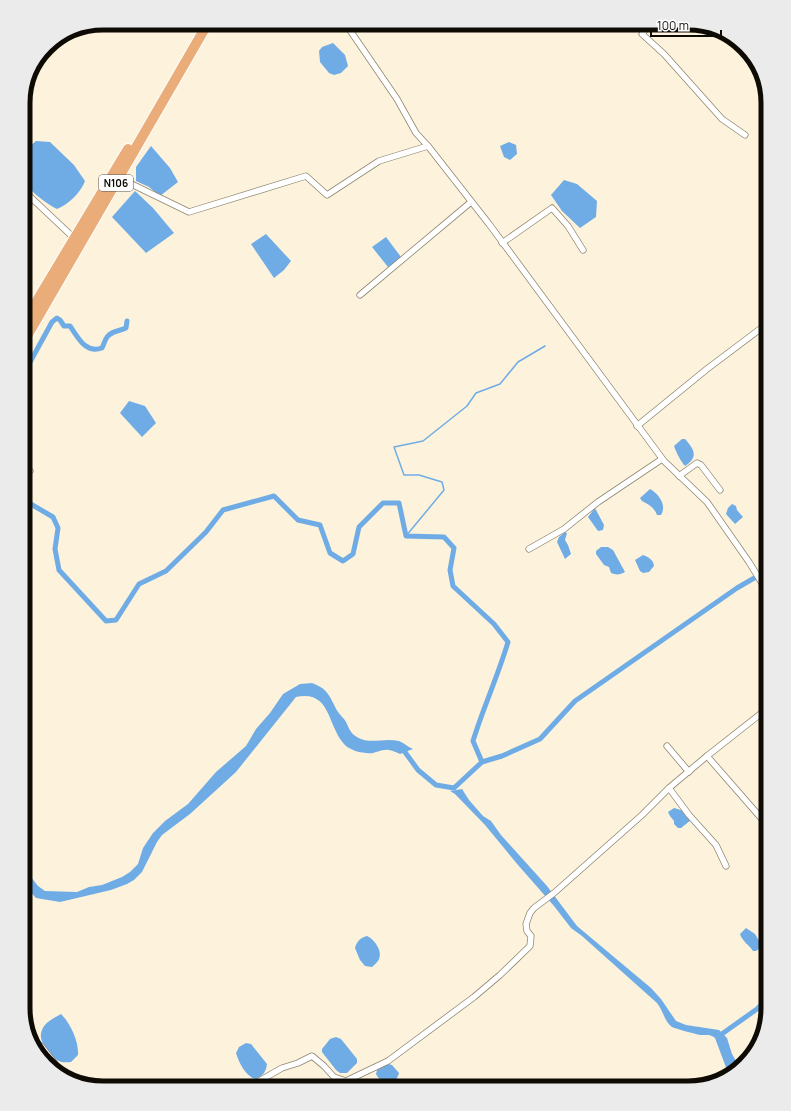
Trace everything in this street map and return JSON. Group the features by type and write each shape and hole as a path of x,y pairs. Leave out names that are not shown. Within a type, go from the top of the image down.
{"highway":[{"path":"30,313 75,239 120,172 198,30"},
{"name":"N106","path":"30,331 120,172 204,30"}],"street":[{"path":"350,30 397,99 416,134 428,146 502,242 662,459 707,502 761,582"},
{"path":"645,30 642,34 664,54 722,119 745,135"},
{"path":"120,172 189,212 306,176 326,195 378,161 428,146"},
{"path":"30,197 75,239"},
{"path":"360,295 471,202"},
{"path":"502,242 552,208 568,226 584,250"},
{"path":"637,426 707,369 761,328"},
{"path":"529,549 564,529 598,502 662,459"},
{"path":"679,476 697,464 700,465 720,490"},
{"path":"259,1081 282,1068 298,1063 312,1056 334,1077 346,1081 388,1061 474,997 522,954 530,946 532,941 527,930 527,918 530,913 642,815 669,788 761,714"},
{"path":"666,746 689,772"},
{"path":"707,756 761,818"},
{"path":"669,788 716,845 726,866"},
{"path":"42,1048 53,1062"}],"water":[{"path":"333,43 345,55 348,66 341,73 334,75 329,73 320,62 319,51 322,47"},
{"path":"36,141 50,142 74,165 85,181 74,198 57,209 43,200 30,189 30,146"},
{"path":"509,142 516,145 517,154 510,160 504,157 500,146"},
{"path":"151,146 170,168 178,182 160,196 149,187 136,181 136,167"},
{"path":"564,180 577,184 597,201 596,217 580,228 562,211 551,195"},
{"path":"135,191 153,208 174,233 146,253 112,217"},
{"path":"266,234 291,261 284,270 274,278 251,244"},
{"path":"386,237 401,257 388,267 372,247"},
{"path":"129,401 145,406 156,423 142,437 120,413"},
{"path":"682,439 685,439 694,453 692,459 685,466 674,446"},
{"path":"650,489 659,497 663,504 663,511 661,515 657,515 653,508 640,498"},
{"path":"732,504 736,506 737,510 743,517 735,524 726,514 728,508"},
{"path":"595,508 604,525 603,530 598,531 588,517"},
{"path":"565,532 567,533 565,540 571,554 565,559 557,542 559,537"},
{"path":"601,547 608,547 613,550 625,572 621,574 611,573 609,567 604,565 596,554 596,551"},
{"path":"643,555 653,562 654,566 649,572 643,573 640,571 635,560"},
{"path":"312,683 318,685 326,691 350,731 359,738 370,741 399,741 413,749 400,754 389,750 369,753 353,750 344,744 338,736 327,711 322,704 316,699 307,696 296,697 236,772 190,814 162,835 142,872 134,880 111,890 60,902 36,898 30,891 30,867 31,877 38,886 45,891 77,892 89,887 102,885 130,872 138,864 143,848 153,833 165,821 188,804 216,772 246,746 256,729 270,713 283,694 300,684"},
{"path":"462,789 469,800 483,816 491,821 501,835 547,886 577,926 651,988 661,999 676,1021 686,1025 719,1030 727,1038 732,1054 737,1062 727,1069 715,1038 710,1035 700,1035 669,1025 657,1003 582,936 571,928 485,825 455,794 450,791"},
{"path":"674,808 684,811 691,820 681,828 678,828 674,824 674,821 668,812"},
{"path":"746,928 755,934 761,944 760,948 756,951 753,951 740,934"},
{"path":"367,936 375,942 380,952 379,960 372,967 365,966 360,960 355,948 359,940"},
{"path":"61,1014 71,1028 76,1039 78,1055 71,1062 62,1062 55,1059 48,1052 41,1038 42,1030 45,1025 50,1020"},
{"path":"336,1037 341,1039 357,1059 357,1063 347,1073 340,1073 336,1070 322,1052 322,1049 330,1039"},
{"path":"246,1043 251,1044 267,1064 264,1073 255,1079 248,1075 236,1053 239,1047"},
{"path":"388,1064 392,1065 399,1073 395,1081 382,1081 376,1074 377,1070"}],"waterway":[{"path":"30,362 52,322 57,318 64,326 70,326 79,339 91,349 102,348 110,334 126,328 127,321"},
{"path":"406,536 444,490 442,482 419,475 404,475 394,447 423,441 467,406 476,393 500,384 518,362 545,346"},
{"path":"30,504 53,517 58,528 55,549 59,570 106,621 116,620 139,584 166,571 206,532 223,510 274,496 298,520 320,525 330,553 343,561 353,554 359,527 383,503 399,503 406,536 444,537 454,548 450,570 453,586 494,624 508,642 473,741 482,762"},
{"path":"402,748 418,770 436,785 454,788 482,762 502,756 540,739 575,701 737,588 761,574"},
{"path":"719,1036 761,1005"}]}
